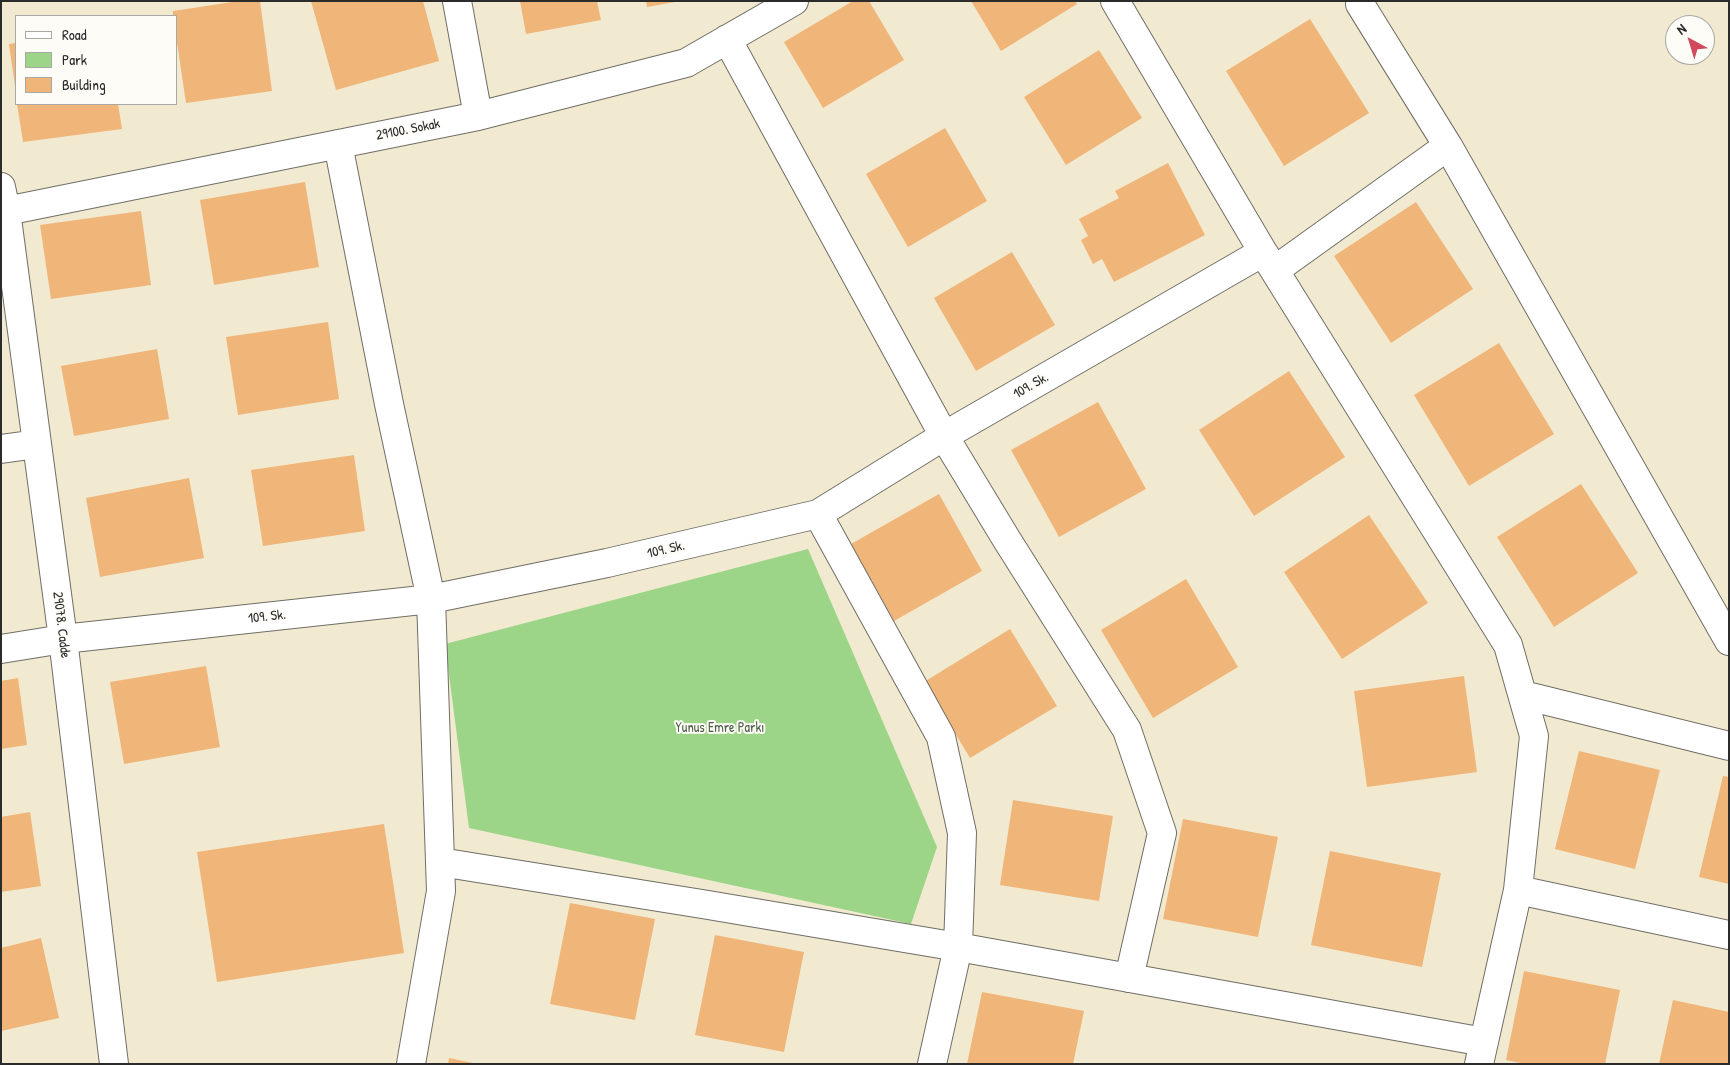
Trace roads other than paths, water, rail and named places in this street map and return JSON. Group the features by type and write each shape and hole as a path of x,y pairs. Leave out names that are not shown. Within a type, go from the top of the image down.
{"street":[{"path":"457,1 478,116"},
{"name":"29100. Sokak","path":"4,199 338,144 478,116 686,63 794,1"},
{"path":"440,862 958,947 1129,978 1481,1053 1518,890 1534,736 1508,645 1269,261 1115,1"},
{"path":"1360,2 1448,146 1729,642"},
{"path":"727,39 944,436 1007,540 1128,730 1162,833 1129,978"},
{"path":"338,144 389,404 431,599 442,891 410,1064"},
{"name":"109. Sk.","path":"1,649 63,639 431,599 607,564 818,514 944,436 1269,261 1448,146"},
{"name":"29078. Cadde","path":"4,199 63,639 114,1064"},
{"path":"1,449 37,444"},
{"path":"818,514 941,737 962,833 958,947 932,1064"},
{"path":"1523,696 1729,746"},
{"path":"1518,890 1729,935"}],"park label":[{"name":"Yunus Emre Parkı","path":"720,728"}]}
